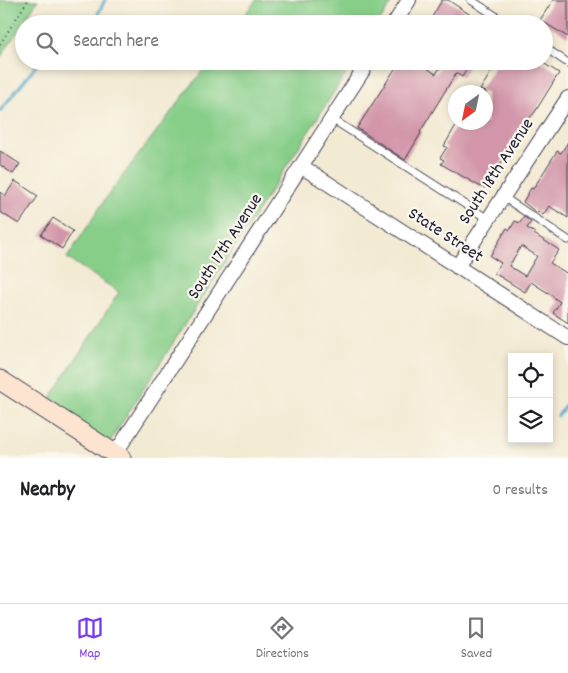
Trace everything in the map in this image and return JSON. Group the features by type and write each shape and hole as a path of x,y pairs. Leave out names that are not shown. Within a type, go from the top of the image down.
{"main road":[{"path":"0,380 118,456"}],"street":[{"path":"400,15 409,0"},
{"name":"South 17th Avenue","path":"118,456 363,70"},
{"name":"South 18th Avenue","path":"457,267 568,98"},
{"name":"State Street","path":"301,166 568,338"}],"lane":[{"path":"471,0 494,15"},
{"path":"553,53 568,63"},
{"path":"332,119 488,219"},
{"path":"503,197 568,240"}],"path":[{"path":"18,15 28,0"},
{"path":"0,44 15,20"}],"green space":[{"path":"0,0 38,0 28,15 15,15 15,35 0,58"},
{"path":"256,0 393,0 384,15 245,15"},
{"path":"203,70 348,70 109,443 46,405 119,292 67,258 108,195"}],"building":[{"path":"442,0 448,0 470,15 433,15"},
{"path":"553,0 568,0 568,37 553,28 553,15 543,15"},
{"path":"553,69 559,73 535,112 528,120 525,119 516,134 519,136 485,188 441,164 444,160 440,158 447,147 444,146 453,130 493,130 493,85 483,85 492,70"},
{"path":"394,70 430,70 436,74 438,70 466,70 462,77 456,73 405,160 357,128"},
{"path":"568,142 568,218 549,206 543,215 538,211 537,213 523,202 557,151 561,153"},
{"path":"0,151 20,164 13,174 0,165"},
{"path":"15,181 38,196 19,224 0,212 0,192 5,196"},
{"path":"524,217 531,222 527,228 559,250 550,263 568,274 568,323 553,313 560,302 553,296 531,282 525,292 494,273 501,263 490,256 507,228 510,230 515,221 520,223","holes":["521,246 537,256 525,276 509,266"]},
{"path":"53,218 73,231 62,249 41,235"}],"waterway":[{"path":"98,15 105,0"},
{"path":"0,111 33,70"},
{"path":"558,416 568,401"}]}
